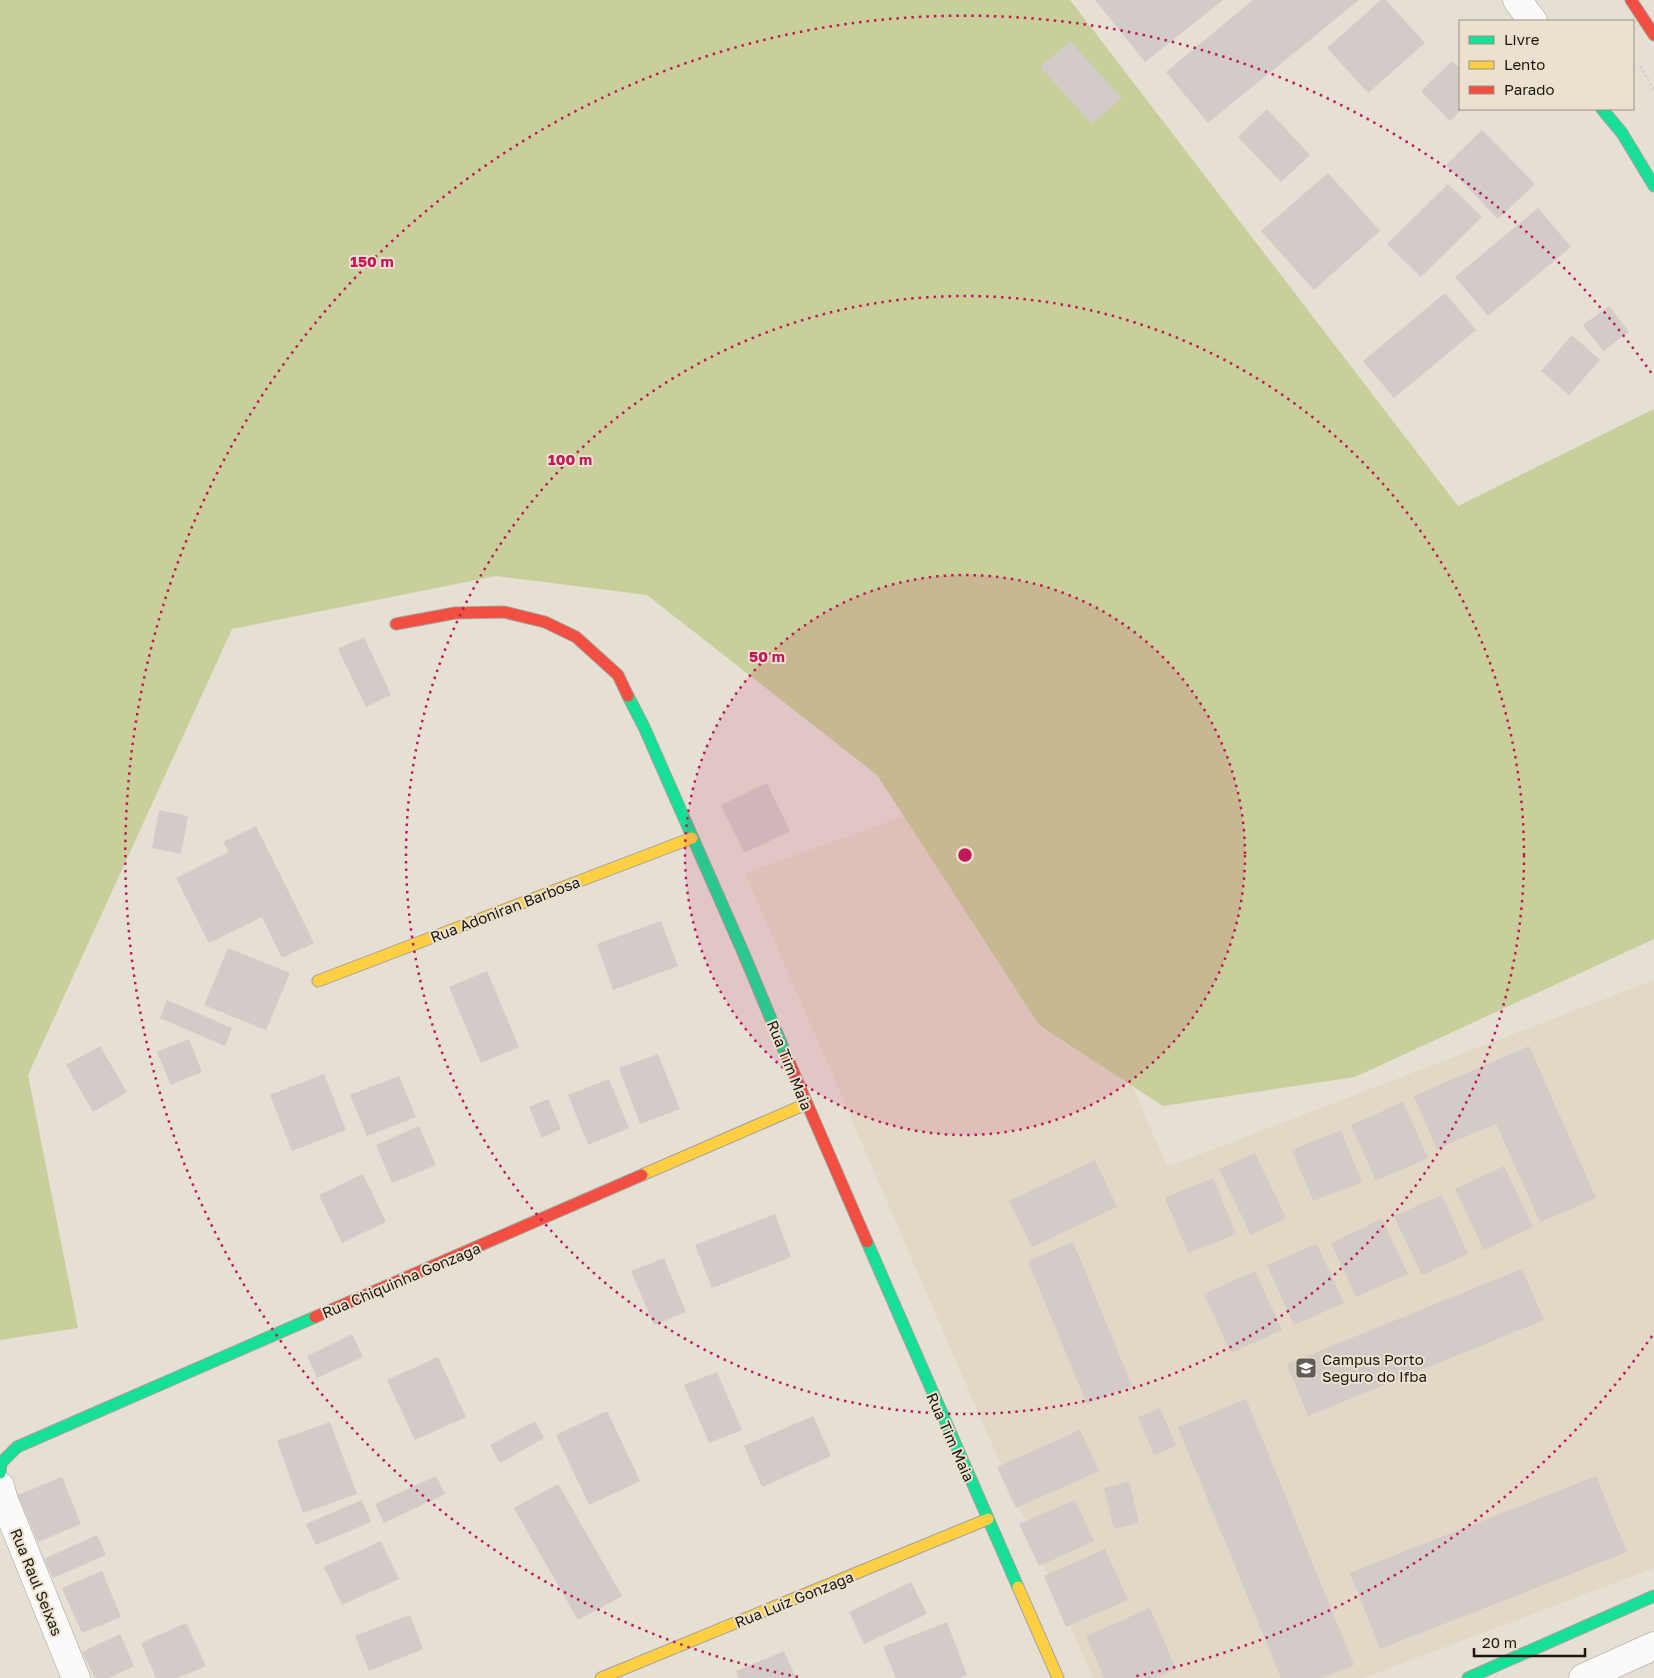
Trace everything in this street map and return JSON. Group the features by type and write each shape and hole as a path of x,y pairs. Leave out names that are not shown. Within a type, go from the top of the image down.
{"street":[{"path":"1517,0 1532,20"},
{"path":"1631,0 1654,35"},
{"path":"1603,110 1622,133 1654,186"},
{"name":"Rua Tim Maia","path":"396,624 455,613 504,612 545,622 576,637 618,675 644,727 743,952 806,1104 1058,1678"},
{"name":"Rua Adoniran Barbosa","path":"318,981 692,838"},
{"name":"Rua Chiquinha Gonzaga","path":"0,1474 17,1447 806,1104"},
{"name":"Rua Raul Seixas","path":"0,1474 7,1509 76,1678"},
{"name":"Rua Luiz Gonzaga","path":"601,1678 988,1520"},
{"path":"1468,1678 1654,1596"},
{"path":"1583,1678 1654,1646"}],"path":[{"path":"1637,62 1654,90"}],"shaded area":[{"name":"Campus Porto Seguro do Ifba","path":"1002,781 1167,1167 1654,980 1654,1568 1363,1678 1093,1678 745,873"}],"green space":[{"path":"0,0 1070,0 1458,506 1654,409 1654,939 1355,1077 1163,1106 1039,1025 877,775 647,595 496,576 232,629 28,1075 78,1328 0,1340"}],"building":[{"path":"1095,0 1223,0 1145,62"},
{"path":"1253,0 1359,0 1208,123 1166,72"},
{"path":"1381,0 1386,0 1425,43 1368,93 1327,48"},
{"path":"1070,41 1122,98 1092,124 1040,67"},
{"path":"1452,61 1459,68 1459,110 1461,110 1450,121 1421,91"},
{"path":"1267,109 1310,155 1281,182 1238,137"},
{"path":"1482,130 1535,184 1498,219 1446,165"},
{"path":"1328,173 1380,231 1314,290 1261,231"},
{"path":"1448,184 1482,217 1421,277 1387,244"},
{"path":"1538,208 1571,247 1488,316 1455,277"},
{"path":"1445,293 1476,330 1394,398 1363,361"},
{"path":"1609,306 1629,332 1603,351 1583,325"},
{"path":"1572,335 1600,360 1569,395 1541,371"},
{"path":"364,637 391,695 366,707 338,649"},
{"path":"767,783 790,831 744,853 721,805"},
{"path":"159,810 188,816 181,854 152,848"},
{"path":"256,826 314,943 282,958 262,917 209,943 176,878 229,852 223,842"},
{"path":"661,921 678,966 613,990 597,944"},
{"path":"228,948 290,973 266,1030 204,1005"},
{"path":"487,971 519,1047 481,1063 449,987"},
{"path":"167,1000 232,1028 225,1046 160,1018"},
{"path":"189,1039 202,1072 171,1085 157,1052"},
{"path":"100,1046 127,1092 93,1112 66,1065"},
{"path":"1529,1046 1596,1198 1540,1222 1496,1124 1437,1149 1414,1096"},
{"path":"658,1054 680,1109 640,1124 619,1068"},
{"path":"324,1074 346,1130 292,1151 270,1095"},
{"path":"399,1076 416,1117 367,1136 350,1095"},
{"path":"609,1079 629,1128 588,1145 568,1095"},
{"path":"548,1099 561,1129 542,1138 529,1107"},
{"path":"1403,1102 1428,1158 1376,1181 1351,1125"},
{"path":"419,1126 436,1165 392,1183 376,1145"},
{"path":"1341,1130 1362,1182 1313,1201 1292,1150"},
{"path":"1255,1153 1286,1218 1251,1235 1219,1169"},
{"path":"1095,1160 1117,1207 1032,1247 1009,1201"},
{"path":"1504,1166 1533,1227 1484,1250 1455,1189"},
{"path":"363,1174 386,1222 342,1243 319,1195"},
{"path":"1213,1178 1236,1234 1188,1253 1165,1198"},
{"path":"1442,1195 1468,1254 1422,1275 1394,1216"},
{"path":"775,1214 791,1257 712,1288 695,1245"},
{"path":"1382,1219 1408,1274 1356,1297 1331,1243"},
{"path":"1073,1242 1132,1386 1087,1404 1028,1261"},
{"path":"1317,1244 1344,1303 1294,1325 1267,1265"},
{"path":"664,1258 686,1312 654,1325 631,1271"},
{"path":"1522,1269 1544,1320 1308,1416 1287,1364"},
{"path":"1255,1271 1282,1330 1231,1353 1204,1294"},
{"path":"352,1334 363,1357 317,1378 307,1356"},
{"path":"438,1357 466,1417 415,1440 387,1380"},
{"path":"717,1372 742,1430 709,1443 684,1385"},
{"path":"1246,1399 1354,1665 1321,1678 1281,1678 1178,1427"},
{"path":"1160,1408 1176,1446 1154,1455 1138,1417"},
{"path":"607,1411 640,1481 589,1505 556,1435"},
{"path":"813,1416 831,1456 762,1487 744,1446"},
{"path":"535,1421 544,1438 500,1463 490,1445"},
{"path":"330,1422 357,1494 303,1513 277,1441"},
{"path":"1080,1430 1099,1471 1016,1508 997,1467"},
{"path":"436,1476 445,1494 384,1523 375,1504"},
{"path":"1596,1476 1627,1552 1380,1649 1350,1573"},
{"path":"62,1477 81,1524 38,1542 18,1495"},
{"path":"1129,1482 1139,1523 1114,1529 1104,1488"},
{"path":"558,1484 622,1596 578,1620 514,1508"},
{"path":"362,1500 371,1522 316,1545 306,1524"},
{"path":"1075,1500 1094,1541 1039,1566 1019,1524"},
{"path":"97,1535 106,1555 53,1578 44,1559"},
{"path":"381,1541 399,1579 342,1605 324,1567"},
{"path":"1105,1549 1128,1600 1066,1627 1044,1576"},
{"path":"102,1571 121,1617 82,1633 62,1588"},
{"path":"911,1582 927,1614 864,1644 849,1612"},
{"path":"1150,1608 1176,1669 1155,1678 1104,1678 1086,1636"},
{"path":"410,1615 423,1649 369,1671 355,1636"},
{"path":"947,1622 967,1675 961,1678 896,1678 883,1647"},
{"path":"186,1623 206,1666 178,1678 156,1678 141,1643"},
{"path":"120,1634 134,1666 109,1678 95,1678 82,1652"},
{"path":"784,1651 796,1678 739,1678 736,1671"}],"traffic: fast":[{"path":"1603,110 1622,133 1654,186"},
{"path":"628,696 644,727 786,1055"},
{"path":"867,1242 1018,1587"},
{"path":"0,1473 1,1463 17,1447 315,1317"},
{"path":"1468,1678 1654,1596"}],"traffic: slow":[{"path":"318,981 692,838"},
{"path":"642,1175 806,1104"},
{"path":"601,1678 988,1519"},
{"path":"1018,1587 1058,1678"}],"traffic: jam":[{"path":"1631,0 1654,35"},
{"path":"396,624 455,613 504,612 545,622 576,637 618,675 628,696"},
{"path":"786,1055 867,1242"},
{"path":"315,1317 642,1175"}],"place":[{"name":"Campus Porto Seguro do Ifba","path":"1306,1368"}]}
